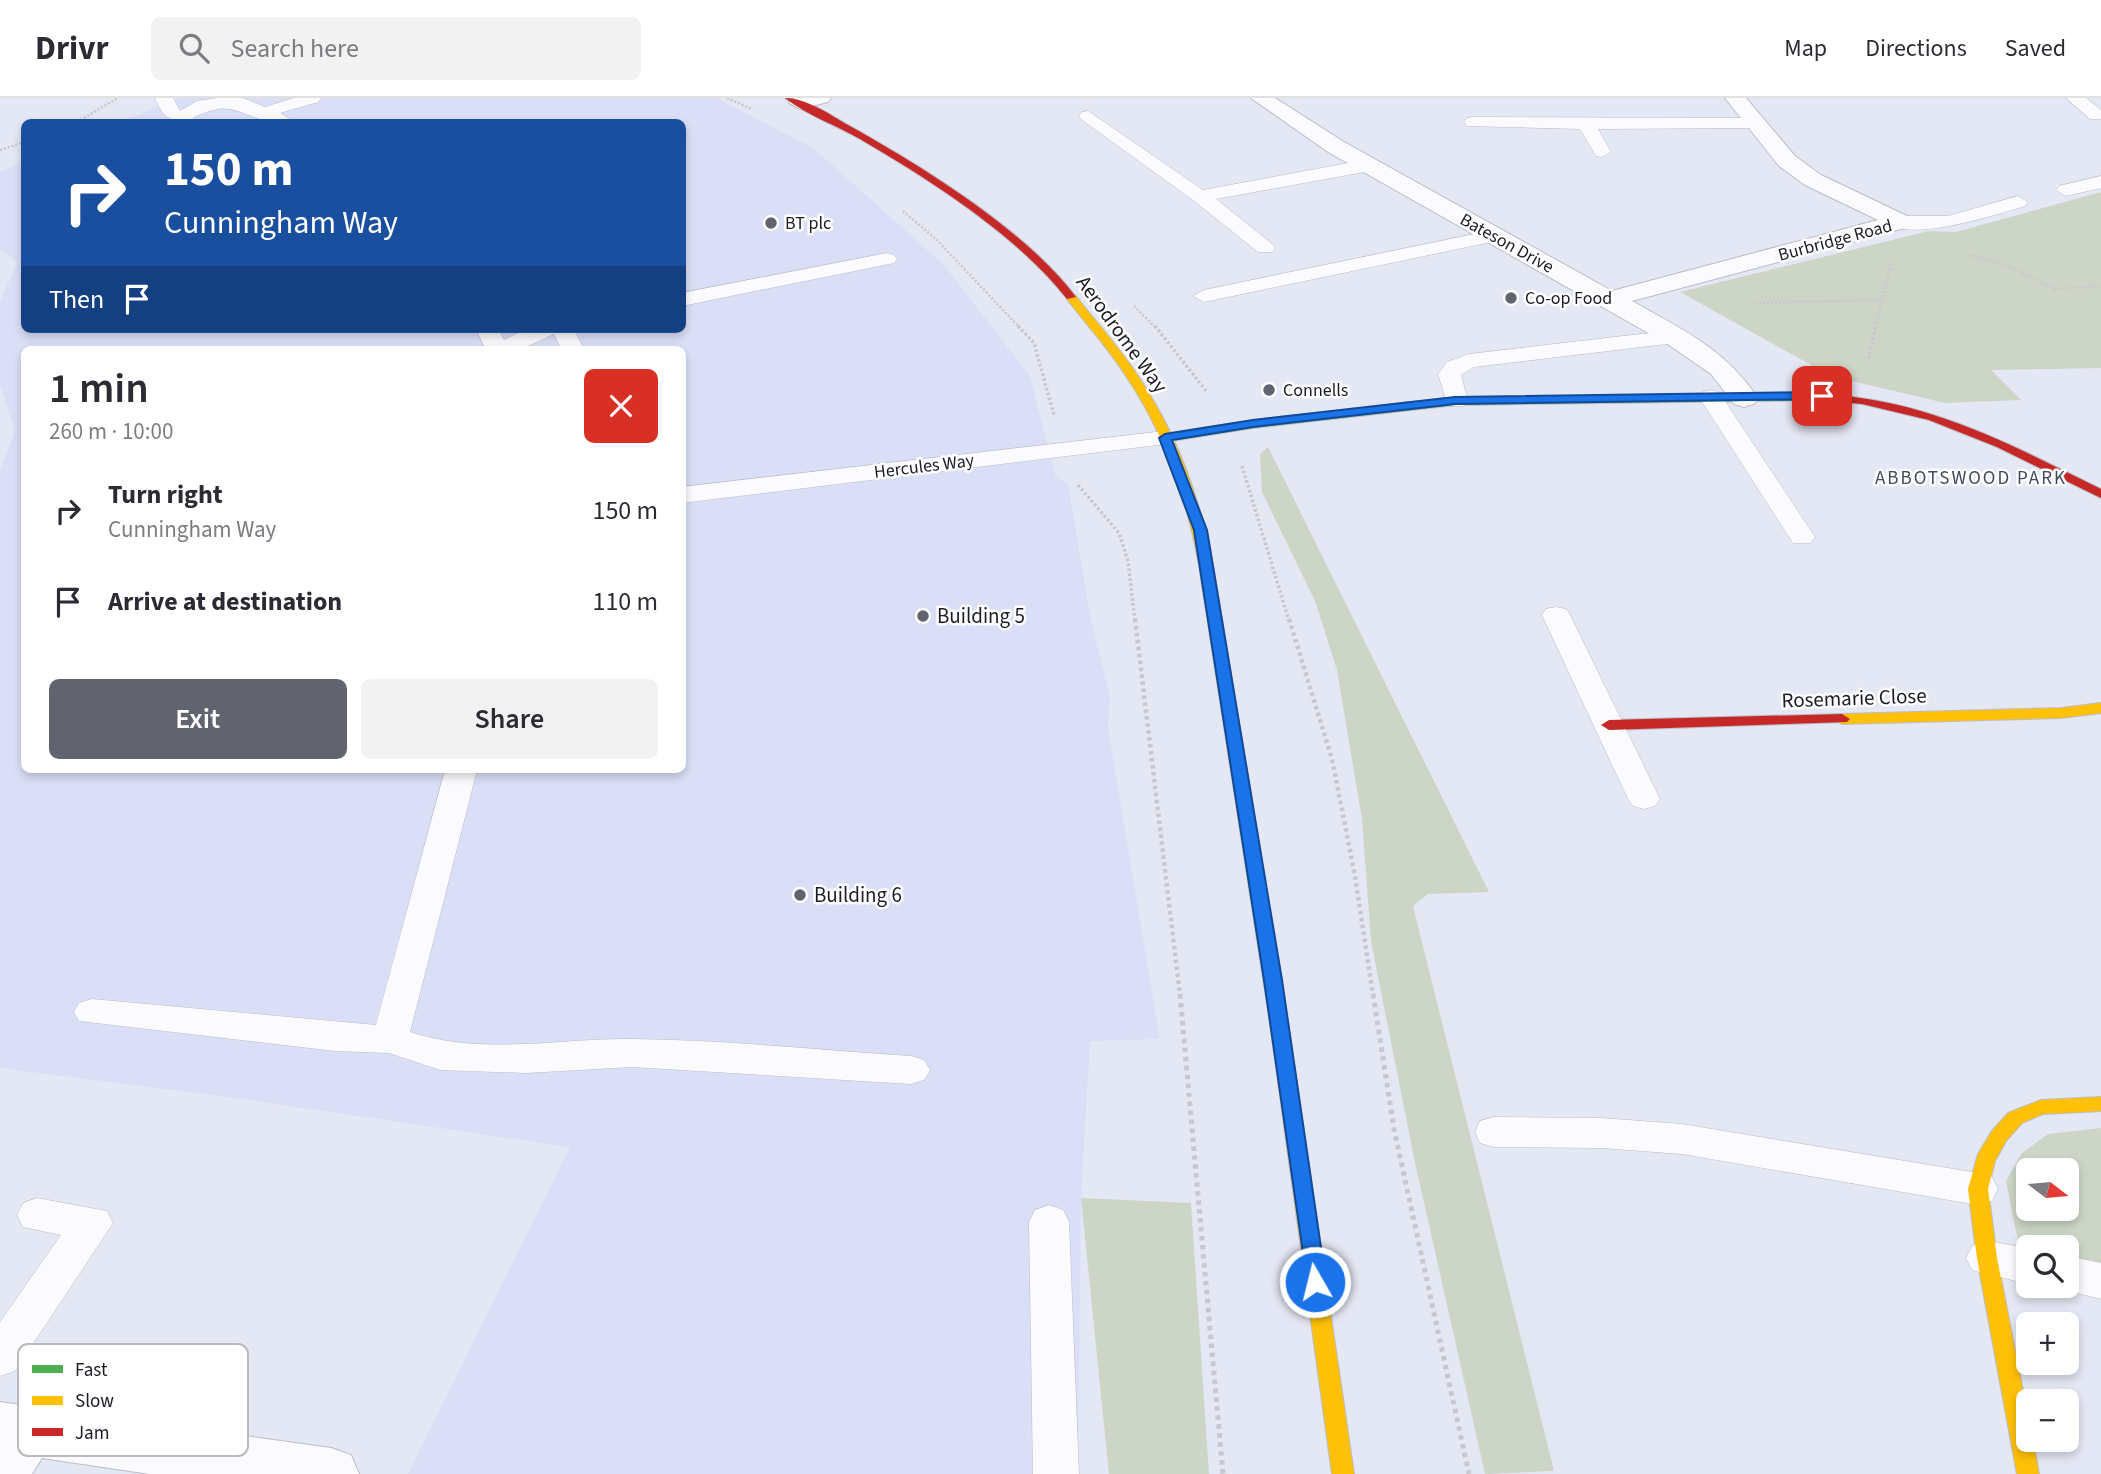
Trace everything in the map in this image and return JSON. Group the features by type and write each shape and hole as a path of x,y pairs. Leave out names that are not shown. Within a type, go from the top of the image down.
{"street":[{"path":"795,100 821,98"},
{"name":"Bateson Drive","path":"1261,98 1370,165 1676,337 1721,368 1744,398"},
{"name":"Burbridge Road","path":"1735,98 1787,161 1813,180 1889,225"},
{"name":"Aerodrome Way","path":"795,100 891,150 1031,252 1063,286 1140,388 1165,438 1202,540 1273,980 1342,1474"},
{"name":"Burbridge Road","path":"1607,300 1889,225"},
{"path":"1165,438 1253,424 1455,401 1711,397 1860,398 1903,405 1940,417 2101,494"},
{"name":"Rosemarie Close","path":"1609,725 2061,713 2101,708"},
{"path":"2028,1474 1987,1258 1978,1189 1985,1160 1998,1136 2015,1118 2041,1107 2101,1104"},
{"path":"138,1456 331,1474"}],"lane":[{"path":"164,98 170,113 180,119"},
{"path":"263,113 312,98"},
{"path":"2074,98 2096,115"},
{"path":"186,119 203,105 230,100 278,119"},
{"path":"1088,116 1200,196 1265,248"},
{"path":"1473,122 1755,123"},
{"path":"1585,123 1602,152"},
{"path":"1200,196 1370,165"},
{"path":"2066,190 2101,182"},
{"path":"1889,225 1949,222 2018,202"},
{"path":"1204,296 1494,236"},
{"path":"686,299 887,259"},
{"path":"510,346 517,340 536,333"},
{"path":"1455,401 1449,374 1455,367 1469,361 1676,337"},
{"path":"1711,397 1802,537"},
{"name":"Hercules Way","path":"686,495 1165,438"},
{"path":"1556,615 1644,799"},
{"path":"390,1039 459,773"},
{"path":"92,1012 335,1037 390,1039 440,1056 526,1059 632,1053 911,1070"},
{"path":"1494,1132 1601,1133 1682,1139 1978,1189"},
{"path":"0,1357 93,1223 37,1215"},
{"path":"1049,1222 1056,1474"},
{"path":"1987,1258 2016,1264"},
{"path":"2079,1276 2101,1280"}],"path":[{"path":"82,119 118,98"},
{"path":"727,98 755,111"},
{"path":"0,150 21,143"},
{"path":"898,206 937,240 1034,343 1073,478 1119,533 1128,561 1184,1017 1223,1474"},
{"path":"1860,398 1880,300 1897,241 1889,225"},
{"path":"1958,253 2005,265 2056,289 2101,286"},
{"path":"1754,303 1880,300"},
{"path":"1261,528 1332,759 1355,876 1394,1129 1469,1474"}],"shaded area":[{"path":"179,98 717,98 813,148 944,265 1030,376 1056,478 1068,483 1090,614 1110,696 1108,727 1160,1039 1090,1041 1081,1198 1078,1474 408,1474 570,1147 229,1097 0,1068 0,470 15,431 0,385 0,301 18,262 0,250 0,172 21,163 21,333 686,333 686,119 127,119"}],"green space":[{"path":"2101,192 2101,368 1991,370 2021,400 1945,403 1831,376 1680,292 1929,231 1956,232"},
{"path":"1268,447 1489,892 1428,894 1413,906 1554,1471 1485,1474 1414,1158 1371,941 1362,819 1337,670 1315,601 1262,492 1260,454"},
{"path":"2101,1128 2101,1264 2079,1259 2079,1235 2017,1235 2006,1181 2016,1164 2016,1222 2079,1222 2079,1158 2019,1158 2048,1134"},
{"path":"1081,1198 1191,1203 1209,1474 1109,1474"}],"traffic: fast":[{"path":"1165,438 1253,424 1456,401 1824,398"},
{"path":"1206,565 1279,1023"}],"traffic: slow":[{"path":"1071,297 1133,376 1162,428 1189,497 1206,565"},
{"path":"1842,719 2061,713 2101,708"},
{"path":"1279,1023 1343,1474"},
{"path":"2028,1474 1987,1258 1978,1189 1985,1160 1999,1136 2015,1118 2041,1107 2101,1104"}],"traffic: jam":[{"path":"789,98 862,137 954,196 1027,251 1071,297"},
{"path":"1824,398 1862,400 1933,417 2001,445 2101,494"},
{"path":"1609,725 1842,719"}],"place":[{"name":"BT plc","path":"771,223"},
{"name":"Co-op Food","path":"1511,298"},
{"name":"Connells","path":"1269,390"},
{"name":"Building 5","path":"923,616"},
{"name":"Building 6","path":"800,895"}],"district":[{"name":"ABBOTSWOOD PARK","path":"1971,477"}],"route":[{"path":"1315,1282 1273,980 1200,530 1165,438 1253,424 1455,401 1822,396"}]}
